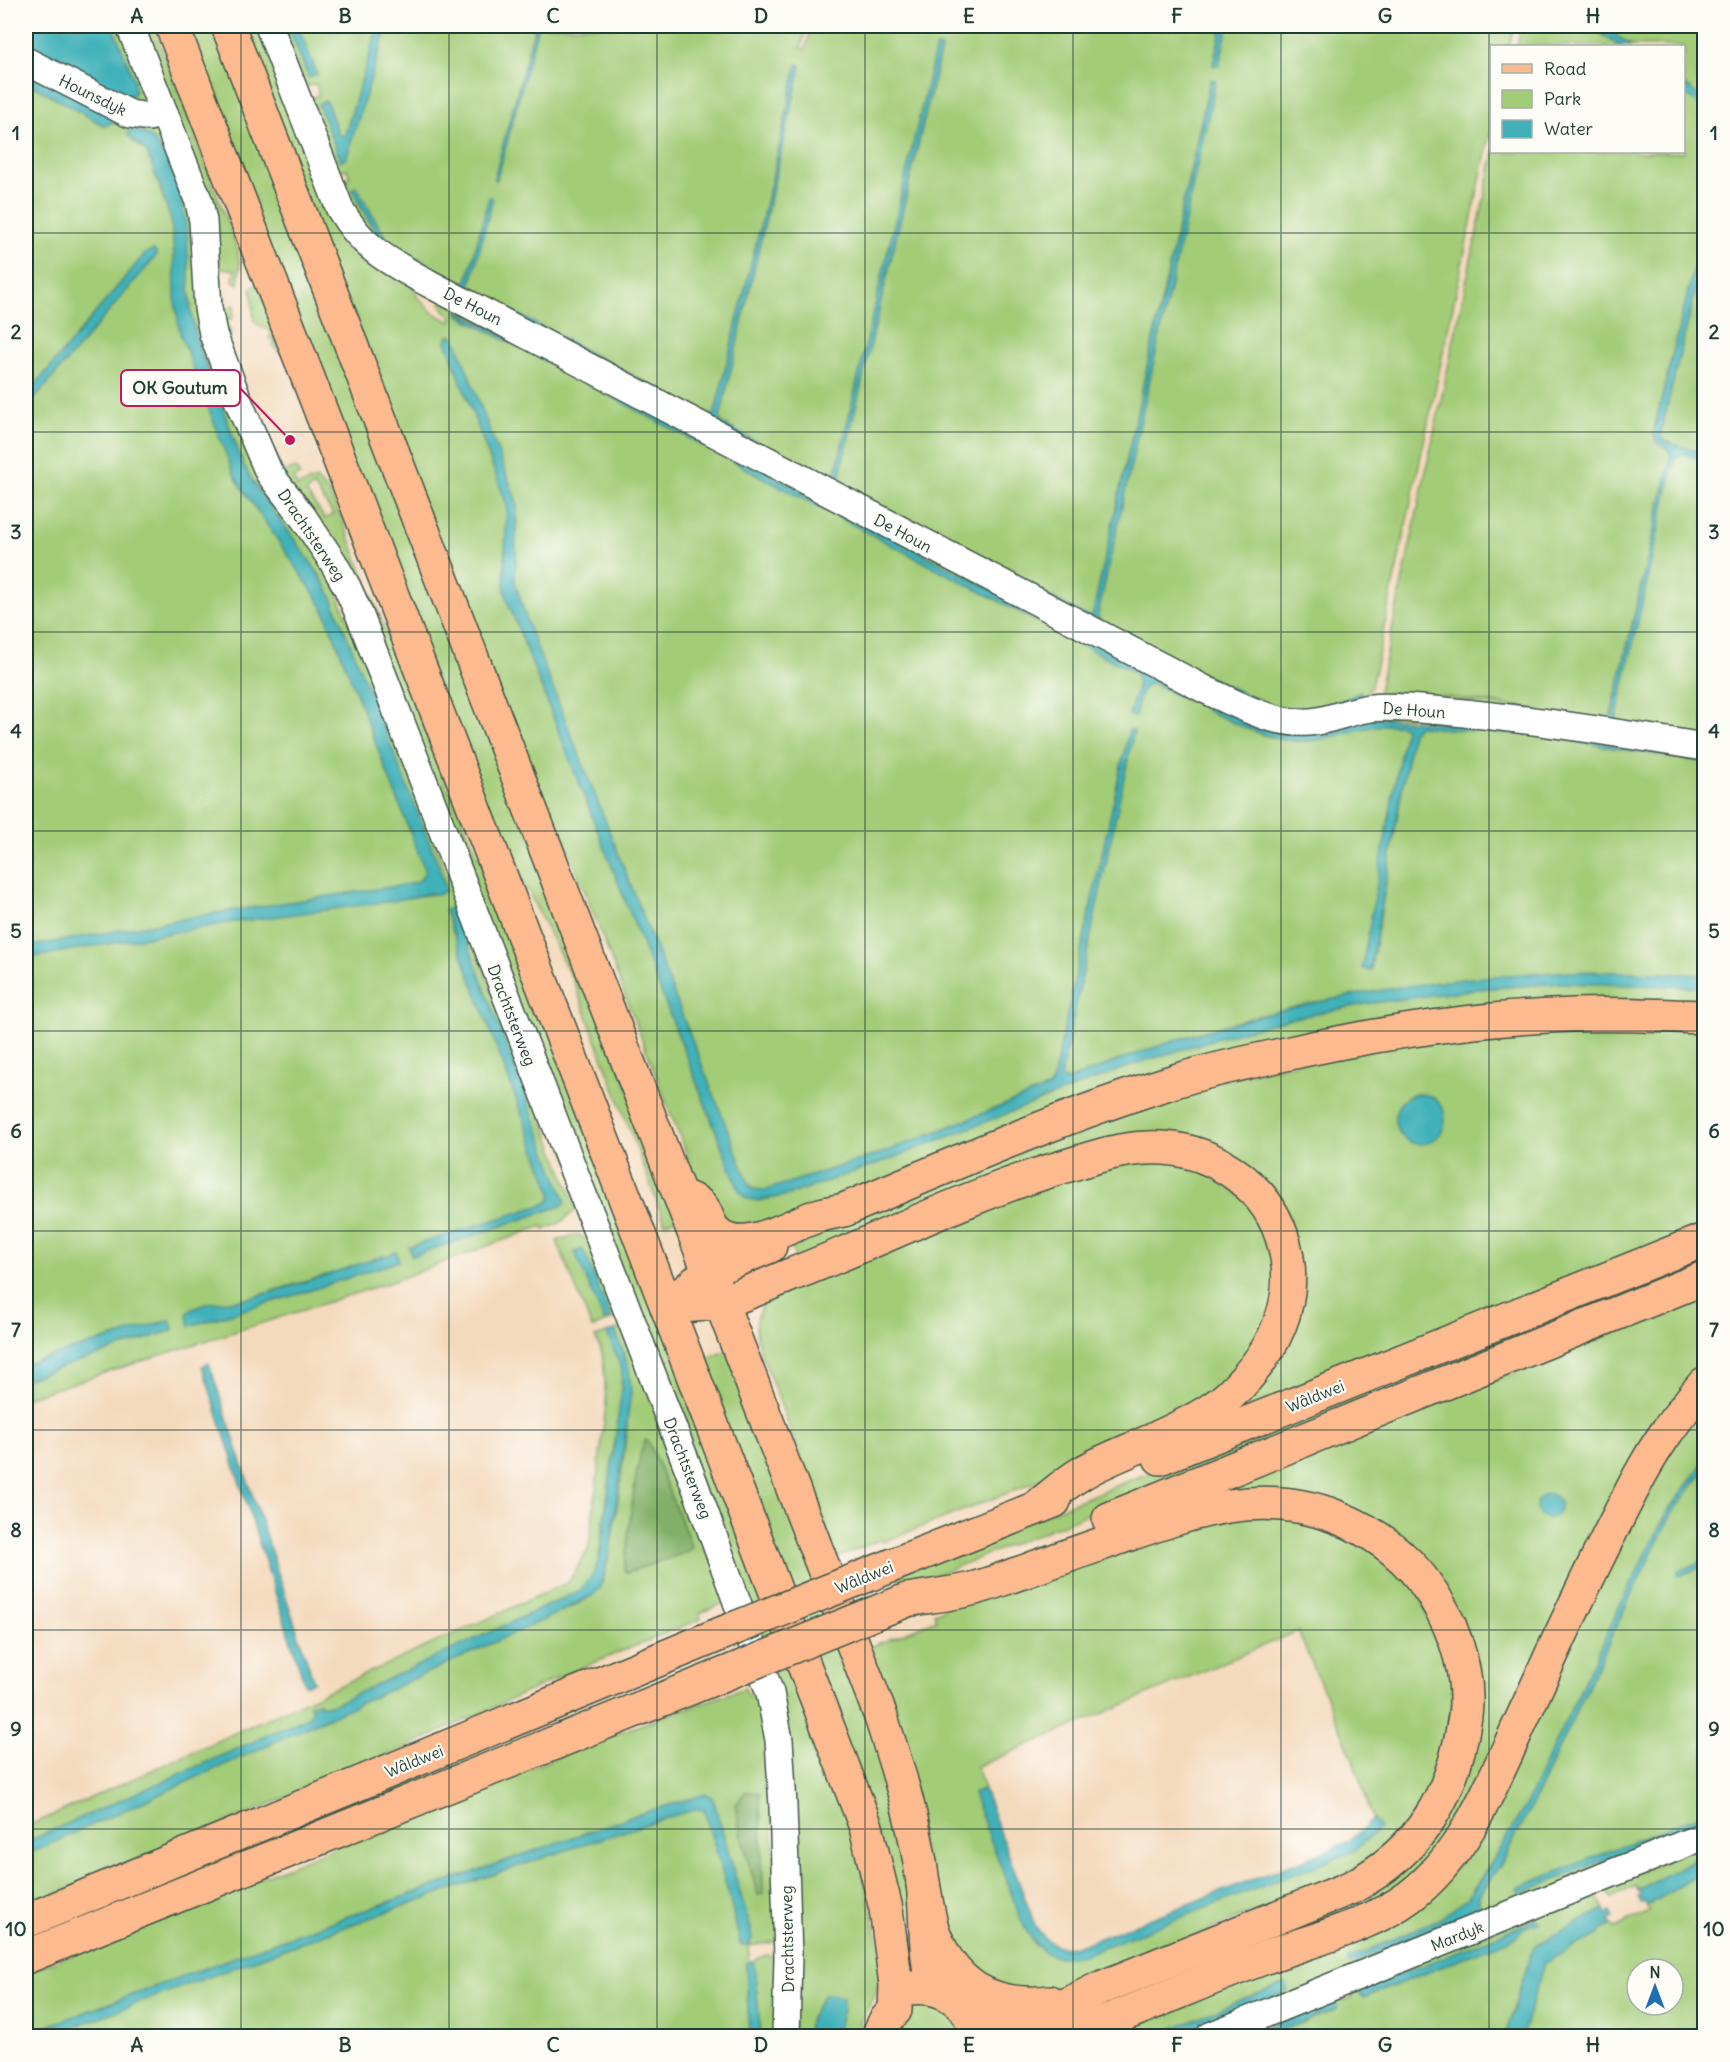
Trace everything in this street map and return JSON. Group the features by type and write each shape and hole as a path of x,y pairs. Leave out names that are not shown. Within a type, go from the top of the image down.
{"main road":[{"path":"172,26 866,1827 886,1909 896,1992 895,2010 885,2021 878,2037"},
{"path":"228,26 880,1714 903,1788 932,1927 947,1962 964,1981 983,1994 1005,2002 1032,2004 1058,2001 1098,1989"},
{"path":"667,1307 709,1271 822,1224 844,1210 1052,1125 1177,1080 1314,1047 1412,1029 1507,1018 1574,1015 1704,1017"},
{"path":"667,1307 721,1302 1024,1179 1109,1153 1148,1148 1183,1150 1215,1161 1235,1173 1251,1187 1270,1210 1279,1230 1287,1257 1288,1289 1286,1306 1276,1337 1264,1356 1230,1395 1197,1418 1082,1473 1034,1509"},
{"path":"680,1195 701,1205 708,1221 717,1233 736,1242 763,1237 818,1215 844,1210"},
{"name":"Wâldwei","path":"26,1921 723,1633 1704,1240"},
{"path":"26,1957 1704,1278"},
{"path":"1068,2037 1267,1956 1348,1927 1407,1899 1448,1861 1466,1834 1590,1572 1636,1481 1665,1434 1704,1384"},
{"path":"863,2037 874,2011 896,1992 915,1987 934,1988 947,1993 962,2004 974,2030 1017,2024 1046,2015 1098,1989 1350,1888 1380,1870 1399,1853 1422,1829 1437,1806 1452,1776 1461,1742 1465,1710 1463,1678 1457,1645 1447,1618 1432,1592 1414,1569 1374,1535 1352,1523 1322,1511 1297,1506 1268,1503 1227,1505 1184,1516 976,1588 907,1600"},
{"path":"923,1883 929,1966 934,1988"}],"street":[{"name":"Drachtsterweg","path":"130,26 199,202 203,221 208,308 213,334 246,421 269,473 333,562 360,616 698,1493 770,1693 779,1740 783,1806 788,1956 786,2037"},
{"name":"De Houn","path":"269,26 340,209 350,226 375,253 780,469 1197,685 1240,706 1284,721 1324,720 1370,708 1406,708 1581,727 1704,747"},
{"name":"Hounsdyk","path":"26,61 130,114 149,117 164,113"},
{"name":"Mardyk","path":"1210,2037 1704,1836"}],"green space":[{"path":"113,26 121,26 149,109 43,62 134,80"},
{"path":"139,26 153,26 238,250 240,266 238,284 233,281 235,270 221,268 219,286 225,302 219,304 221,310 235,305 232,319 228,318 226,329 231,330 228,347"},
{"path":"183,26 217,26 678,1218 665,1223 576,987 481,797"},
{"path":"238,26 263,26 335,211 346,229 372,256 410,281 417,296 432,312 450,322 452,317 446,313 440,303 453,299 1107,643 1238,709 1283,725 1310,726 1371,712 1406,712 1581,731 1704,750 1704,756 1528,728 1486,726 1486,732 1528,734 1704,762 1704,975 1559,972 1473,978 1388,989 1302,1006 1219,1027 1144,1051 1065,1081 1061,1076 1133,731 1129,730 1050,1087 882,1153 766,1190 756,1190 749,1184 529,628 515,582 517,503 455,338 448,336 446,341 507,505 504,584 507,600 739,1190 746,1198 758,1201 788,1195 885,1161 1135,1064 1288,1019 1365,1004 1478,989 1560,983 1704,987 1704,1003 1526,1002 1420,1012 1334,1028 1250,1048 1167,1073 1004,1132 763,1231 737,1230 722,1223 705,1202 565,840 539,790 488,672","holes":["459,310 1190,693 1188,701 1153,683 1142,691 1135,717 1130,715 1138,684 1136,673 464,318 458,314","1207,702 1282,731 1311,732 1372,718 1389,717 1473,725 1472,731 1418,726 1412,732 1371,970 1363,968 1405,728 1398,725 1376,726 1315,740 1286,740 1244,728 1205,710"]},
{"path":"275,26 288,26 309,77 317,74 298,26 378,26 345,135 338,133 326,101 318,104 341,161 346,159 387,26 535,26 494,179 496,180 538,26 807,26 801,48 805,50 812,26 941,26 940,30 945,32 947,26 1222,26 1213,65 1218,66 1228,26 1514,26 1509,45 1490,45 1490,134 1376,665 1371,686 1366,695 1347,710 1323,716 1284,717 1257,709 1110,637 391,258 358,228 337,188 340,183 350,177 347,169 332,173 305,103 319,94 316,84 299,88","holes":["936,47 941,49 840,474 841,485 1084,615 1092,617 1210,80 1215,80 1098,614 1099,622 1205,676 1274,707 1290,710 1309,709 1337,703 1361,692 1362,695 1336,709 1322,713 1295,714 1252,704 1082,620 482,300 484,296 704,414 714,416 775,166 797,65 801,66 720,417 722,423 727,426 829,481 834,480","356,187 382,232 394,246 462,284 467,281 489,198 492,198 470,293 420,268 385,243 370,224 352,190"]},
{"path":"1521,26 1589,26 1618,45 1517,45"},
{"path":"1602,26 1704,26 1704,100 1685,85 1685,45 1630,45"},
{"path":"26,82 105,126 114,119 157,126 186,185 200,293 327,566 577,1209 560,1223 544,1230 542,1226 388,1283 26,1398 26,1379 173,1330 169,1320 26,1364 26,958 227,923 435,894 445,884 331,596 320,575 253,482 243,462 192,319 182,208 166,159 132,141 147,152 171,220 180,333 232,470 322,605 425,870 415,883 222,912 26,947 26,409 156,256 154,250 143,256 26,396","holes":["445,911 566,1202 561,1206 412,1256 409,1247 545,1204 550,1200 552,1194","399,1261 305,1292 191,1325 229,1301 247,1299 298,1283"]},
{"path":"1685,94 1704,109 1704,226 1654,430 1656,440 1670,452 1671,457 1610,719 1613,725 1675,457 1685,454 1704,460 1704,743 1378,695 1494,153 1685,153","holes":["1386,693 1418,693 1538,709"]},
{"path":"1704,256 1704,453 1666,442 1661,438 1661,431"},
{"path":"262,283 281,354 273,346 275,340 269,338 272,332 254,320 251,287"},
{"path":"296,468 300,475 294,478 297,487 316,479 329,493 342,519 432,751 511,930 845,1798 884,1965 874,1998 862,2018 857,2036 836,2036 843,2009 824,1995 810,2018 806,2036 794,2036 785,1739 358,597 277,471 284,473","holes":["314,486 333,514 325,519 306,492"]},
{"path":"1704,1025 1704,1226 1200,1428 1244,1391 1291,1246 1183,1138 797,1261 789,1243 1174,1092 1411,1035","holes":["1417,1094 1434,1098 1440,1104 1431,1142 1418,1143 1407,1139 1399,1130 1395,1117 1409,1096"]},
{"path":"1187,1160 1257,1208 1282,1287 1246,1370 1114,1451 883,1542 882,1539 836,1558 824,1519 759,1347 756,1323 766,1300 1103,1161"},
{"path":"574,1235 581,1236 591,1243 621,1316 592,1328 557,1241","holes":["583,1250 611,1319 575,1252"]},
{"path":"1704,1252 1704,1265 1533,1336 903,1588 897,1573"},
{"path":"1704,1293 1704,1375 1466,1818 1397,1890 1072,2026 1032,2036 1417,1844 1466,1659 1350,1515 1179,1507 1621,1330"},
{"path":"625,1325 731,1600 700,1613 701,1619 566,1674 405,1748 26,1906 26,1855 565,1610 594,1594 599,1589 610,1551 621,1482 628,1411 629,1369 615,1330","holes":["646,1440 692,1548 627,1573 624,1570 639,1462"]},
{"path":"607,1333 622,1370 621,1396 597,1569 579,1591 332,1705 310,1705 312,1711 304,1719 26,1842 26,1827 569,1582 589,1548 606,1404 602,1353 595,1337"},
{"path":"729,1350 888,1766 921,1955 904,1956 699,1362"},
{"path":"1704,1394 1704,1461 1668,1511 1626,1593 1524,1809 1498,1853 1466,1899 1442,1918 1348,1960 1479,1910 1479,1896 1505,1857 1529,1811 1672,1513 1704,1470 1704,1561 1677,1572 1679,1576 1704,1566 1704,1813 1517,1889 1704,1820 1704,1831 1197,2036 1175,2036 1287,1991 1284,1983 1153,2036 1096,2036 1409,1902 1596,1575"},
{"path":"646,1440 692,1548 627,1573 624,1570 632,1501 642,1448"},
{"path":"1209,1515 1319,1517 1409,1574 1456,1679 1442,1775 1382,1858 1069,1989 1033,1999 956,1963 865,1649 937,1620 934,1613 1018,1579","holes":["1298,1631 1353,1759 1373,1820 1379,1828 1354,1851 1083,1955 1035,1946 973,1794 984,1789 976,1767"]},
{"path":"745,1688 748,1696 761,1692 764,1699 780,1941 748,1946 750,1962 746,1964 749,2036 49,2036 451,1889 696,1809 704,1810 729,1895 741,1946 751,1930 714,1802 711,1796 706,1794 636,1815 275,1942 26,2034 26,1973 609,1736","holes":["758,1793 763,1894 758,1895 740,1832 736,1805"]},
{"path":"745,1792 759,1793 763,1894 758,1895 740,1832 736,1805"},
{"path":"1704,1841 1704,1854 1638,1890 1635,1886 1611,1898 1606,1889"},
{"path":"1704,1871 1704,2036 1522,2036 1544,1963 1612,1925 1615,1928 1649,1911 1647,1906"},
{"path":"1594,1892 1604,1909 1536,1945 1531,1954 1505,2036 1268,2036 1337,2009 1333,2001 1340,1996 1343,2001 1352,1997 1348,1987","holes":["1523,1929 1517,1937 1363,1998 1359,1994 1359,1991"]},
{"path":"767,1955 780,1958 780,2036 759,2036 754,1964 750,1962"},
{"path":"909,2001 947,2007 963,2036 890,2036 901,2021 911,2015"}],"water":[{"path":"26,26 113,26 134,80 135,92 133,95 120,96 26,52"},
{"path":"288,26 298,26 317,74 309,78"},
{"path":"378,26 387,26 346,159 341,161 318,104 326,101 338,133 345,135"},
{"path":"535,26 538,26 497,180 494,179"},
{"path":"1222,26 1228,26 1219,66 1213,65"},
{"path":"1589,26 1602,26 1630,45 1618,45"},
{"path":"936,47 941,48 840,474 841,485 1084,615 1092,617 1211,79 1216,81 1098,614 1099,622 1205,676 1274,707 1290,710 1323,707 1361,692 1362,695 1336,709 1322,713 1295,714 1252,704 1082,620 702,419 482,299 484,296 704,414 714,416 775,166 797,64 801,66 720,417 722,423 727,426 829,481 834,480"},
{"path":"26,70 114,119 113,122 105,126 26,82"},
{"path":"1685,85 1704,100 1704,109 1685,94"},
{"path":"132,129 153,139 167,161 176,184 187,231 194,329 239,455 248,475 314,567 331,596 439,866 446,891 437,895 430,893 393,901 227,923 26,958 26,947 222,912 415,883 425,870 322,605 232,470 180,333 175,302 171,220 147,152 128,135"},
{"path":"357,187 382,232 394,246 462,284 467,281 489,197 493,198 470,293 391,250 377,235 352,189"},
{"path":"1704,226 1704,256 1661,438 1666,442 1704,453 1704,460 1685,454 1675,457 1615,724 1608,720 1611,718 1671,457 1668,449 1655,440 1654,430"},
{"path":"154,250 156,256 26,409 26,396 143,256"},
{"path":"457,311 1190,693 1188,701 1153,683 1142,691 1135,717 1129,715 1138,684 1136,673 773,483 464,318"},
{"path":"449,335 455,338 517,503 515,582 529,628 752,1189 766,1190 882,1153 1050,1087 1129,730 1134,731 1061,1076 1065,1081 1124,1058 1219,1027 1302,1006 1387,989 1473,978 1577,971 1704,975 1704,987 1561,983 1478,989 1365,1004 1288,1019 1135,1064 885,1161 788,1195 758,1201 746,1198 739,1190 507,600 504,584 507,505 446,341"},
{"path":"1207,702 1473,725 1473,731 1418,726 1412,732 1370,971 1362,968 1405,728 1398,725 1376,726 1315,740 1286,740 1258,733 1205,709"},
{"path":"1486,726 1704,756 1704,762 1528,734 1485,732"},
{"path":"454,907 566,1202 561,1206 412,1256 409,1247 545,1204 550,1200 552,1194 445,910"},
{"path":"1420,1094 1434,1098 1441,1105 1445,1119 1441,1133 1434,1140 1420,1144 1406,1140 1399,1133 1395,1119 1399,1105 1406,1098"},
{"path":"583,1249 611,1318 604,1321 575,1252"},
{"path":"396,1252 399,1261 190,1326 187,1313 202,1305 241,1300 267,1293"},
{"path":"170,1320 173,1330 26,1379 26,1364"},
{"path":"615,1330 629,1369 631,1392 610,1551 600,1588 592,1596 26,1855 26,1842 304,1719 311,1714 310,1705 319,1702 321,1705 332,1705 579,1591 593,1573 601,1551 621,1395 622,1370 607,1333"},
{"path":"209,1363 314,1682 305,1685 202,1366"},
{"path":"1704,1461 1704,1470 1672,1513 1633,1591 1529,1811 1505,1857 1479,1896 1479,1910 1444,1922 1350,1965 1347,1960 1441,1918 1466,1899 1483,1877 1524,1808 1626,1593 1668,1511"},
{"path":"1548,1494 1556,1498 1560,1506 1556,1514 1548,1518 1540,1514 1536,1506 1540,1498"},
{"path":"1704,1561 1704,1566 1678,1576 1677,1571"},
{"path":"984,1789 1035,1925 1049,1941 1066,1947 1081,1945 1332,1849 1349,1841 1373,1820 1380,1828 1354,1851 1083,1955 1063,1957 1048,1954 1042,1950 1024,1927 973,1794"},
{"path":"706,1794 711,1796 714,1802 751,1930 752,1939 748,1946 741,1946 729,1895 704,1810 696,1809 451,1889 49,2036 26,2036 26,2034 275,1942 636,1815"},
{"path":"1704,1813 1704,1820 1520,1894 1517,1888"},
{"path":"1704,1854 1704,1871 1647,1906 1644,1902 1641,1903 1638,1890"},
{"path":"1604,1909 1606,1914 1610,1912 1613,1917 1609,1920 1612,1925 1601,1930 1600,1934 1544,1963 1522,2036 1505,2036 1531,1954 1536,1945"},
{"path":"1537,1919 1540,1922 1523,1929 1517,1937 1363,1998 1359,1991"},
{"path":"754,1963 759,2036 749,2036 746,1964"},
{"path":"1285,1983 1288,1991 1175,2036 1153,2036"},
{"path":"824,1994 834,1994 843,1998 843,2009 836,2036 806,2036 810,2018"},
{"path":"1333,2001 1337,2004 1337,2009 1268,2036 1242,2036"}],"place":[{"name":"OK Goutum","path":"290,440"}]}
